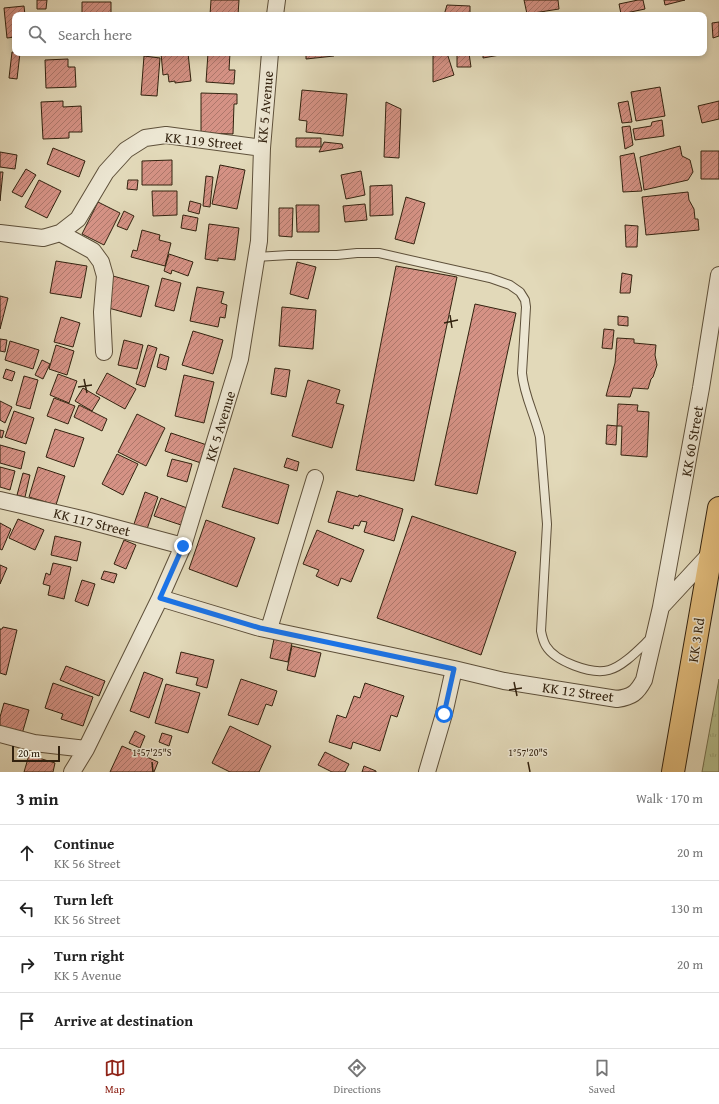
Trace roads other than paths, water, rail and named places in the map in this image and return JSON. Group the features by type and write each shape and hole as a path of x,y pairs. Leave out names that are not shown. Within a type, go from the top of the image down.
{"highway":[{"name":"KK 3 Rd","path":"673,772 719,508"}],"street":[{"path":"275,12 277,0"},
{"name":"KK 5 Avenue","path":"72,772 86,749 160,598 183,546 240,359 259,241 262,148 270,56"},
{"name":"KK 119 Street","path":"0,234 42,238 60,233 78,219 106,172 126,150 145,138 166,135 262,148"},
{"path":"60,233 93,251 101,262 105,276 102,312 104,352"},
{"name":"KK 60 Street","path":"661,607 701,388 719,275"},
{"path":"269,629 315,478"},
{"name":"KK 117 Street","path":"0,500 82,519 183,546"},
{"name":"KK 12 Street","path":"454,669 504,681 617,699 628,698 639,690 644,680 661,607 710,554"},
{"path":"160,598 269,629 454,669 444,714 427,772"},
{"path":"0,734 34,743 86,749"}],"lane":[{"path":"256,257 379,253 490,278 510,286 520,292 525,300 526,307 522,383 538,427 540,437 547,524 541,631 546,646 562,660 578,667 594,671 609,670 622,664 654,635"}]}
